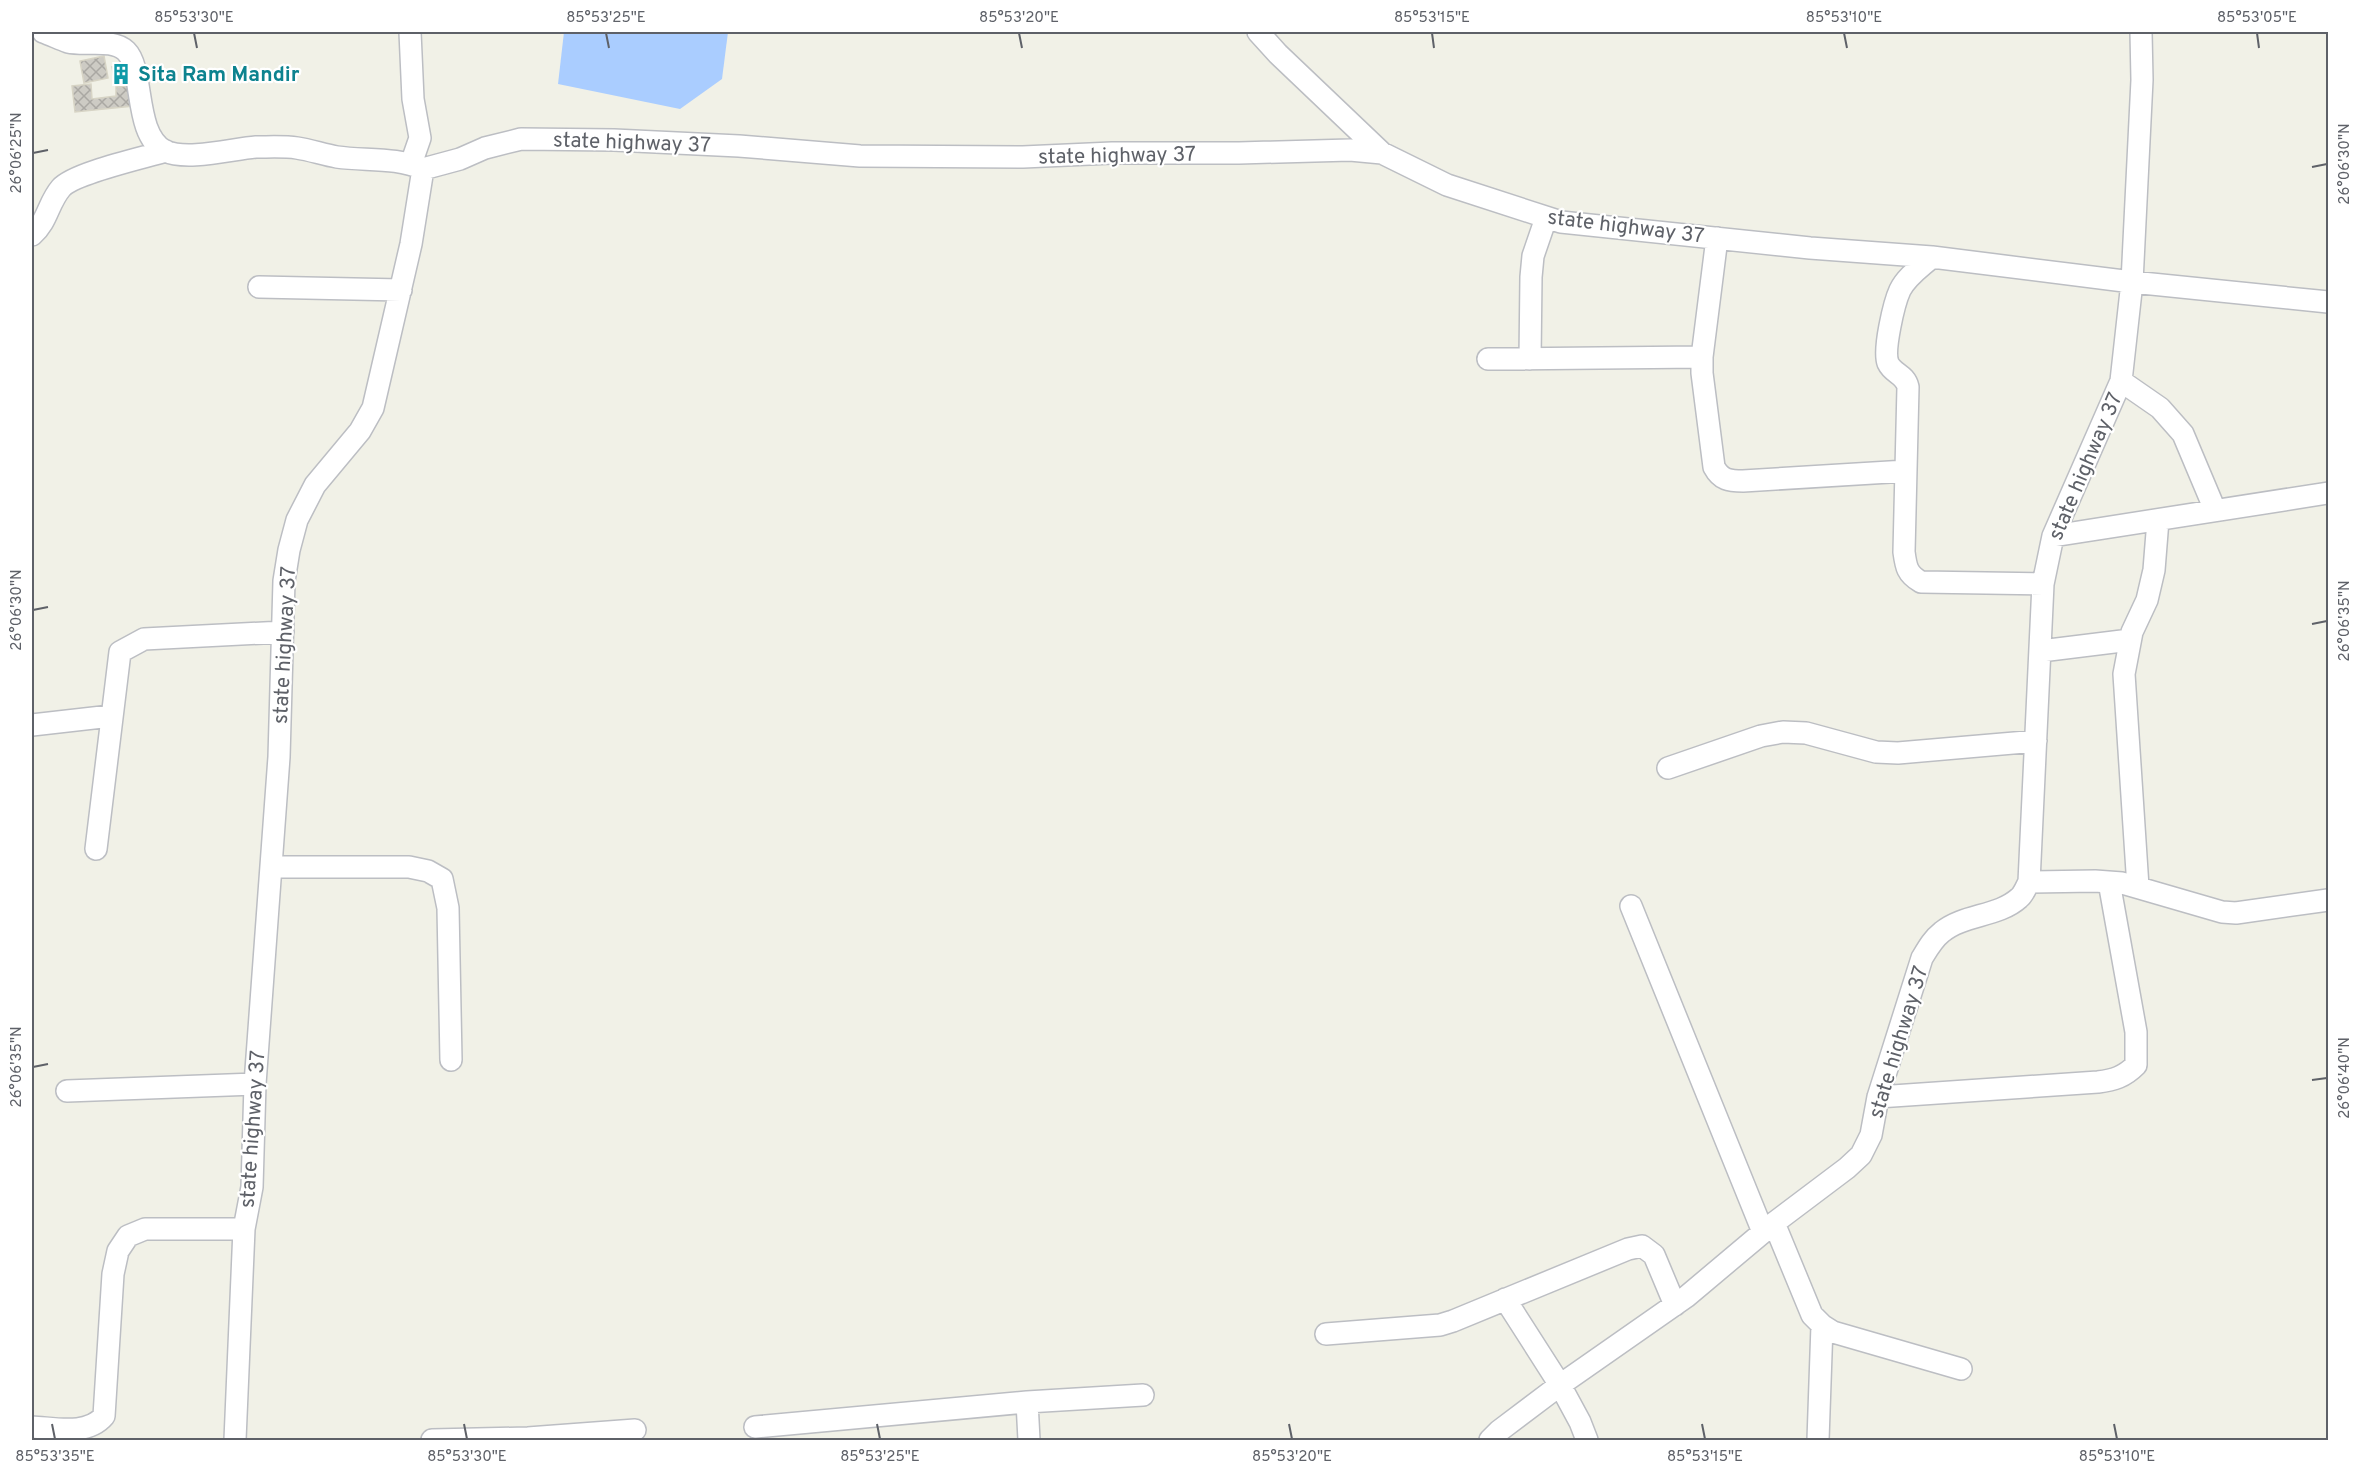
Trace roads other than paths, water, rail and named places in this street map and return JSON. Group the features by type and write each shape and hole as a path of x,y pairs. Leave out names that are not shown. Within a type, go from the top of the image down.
{"street":[{"path":"43,32 70,42 112,44 128,42 143,114 150,134 166,151 184,155 256,147 297,148 337,157 417,166 420,138 413,99 410,32"},
{"path":"1258,32 1382,153"},
{"name":"state highway 37","path":"1490,1440 1560,1385 1675,1305 1861,1155 1871,1135 1878,1097 1922,958 1932,942 1944,931 1959,922 2009,905 2021,897 2029,882 2043,584 2053,536 2121,381 2132,282 2142,80 2141,32"},
{"name":"state highway 37","path":"235,1440 244,1229 252,1187 255,1084 279,757 284,581 297,520 315,485 360,431 373,408 411,244 417,166 460,159 485,148 522,139 727,145 860,156 1023,157 1112,153 1350,150 1382,153 1448,185 1562,222 1810,248 1932,257 2132,282"},
{"path":"32,235 46,218 57,193 71,179 166,151"},
{"path":"1530,359 1533,256 1546,218"},
{"path":"1717,238 1702,373 1714,467 1718,475 1728,481 1906,471"},
{"path":"1932,257 1900,289 1886,349 1887,362 1903,375 1908,387 1904,552 1906,567 1911,576 1921,582 2043,584"},
{"path":"2132,282 2328,302"},
{"path":"259,287 401,290"},
{"path":"1488,359 1702,357"},
{"path":"2121,381 2160,408 2183,434 2215,510"},
{"path":"2053,536 2328,493"},
{"path":"2138,887 2124,674 2130,640 2147,600 2152,580 2158,520"},
{"path":"96,849 120,652 129,645 144,639 283,632"},
{"path":"2041,651 2130,640"},
{"path":"32,725 111,716"},
{"path":"1668,768 1761,736 1783,732 1806,733 1876,752 1898,753 2036,741"},
{"path":"272,867 409,867 428,871 442,879 448,908 451,1060"},
{"path":"2029,882 2109,882 2138,887 2222,912 2236,913 2328,900"},
{"path":"1878,1097 2098,1082 2117,1080 2128,1073 2136,1065 2136,1032 2109,882"},
{"path":"1631,906 1769,1227 1812,1315 1833,1332 1961,1369"},
{"path":"68,1091 255,1084"},
{"path":"32,1427 83,1429 98,1433 104,1416 106,1396 113,1274 118,1251 128,1236 146,1228 244,1229"},
{"path":"1326,1334 1440,1325 1628,1249 1642,1246 1654,1255 1675,1305"},
{"path":"1505,1299 1560,1385 1587,1440"},
{"path":"1818,1440 1822,1325"},
{"path":"755,1427 1027,1402 1143,1395"},
{"path":"1027,1402 1029,1440"},
{"path":"432,1440 528,1438 634,1430"}],"water":[{"path":"564,32 728,32 722,79 680,109 558,84"}],"place":[{"name":"Sita Ram Mandir","path":"121,74"}]}
